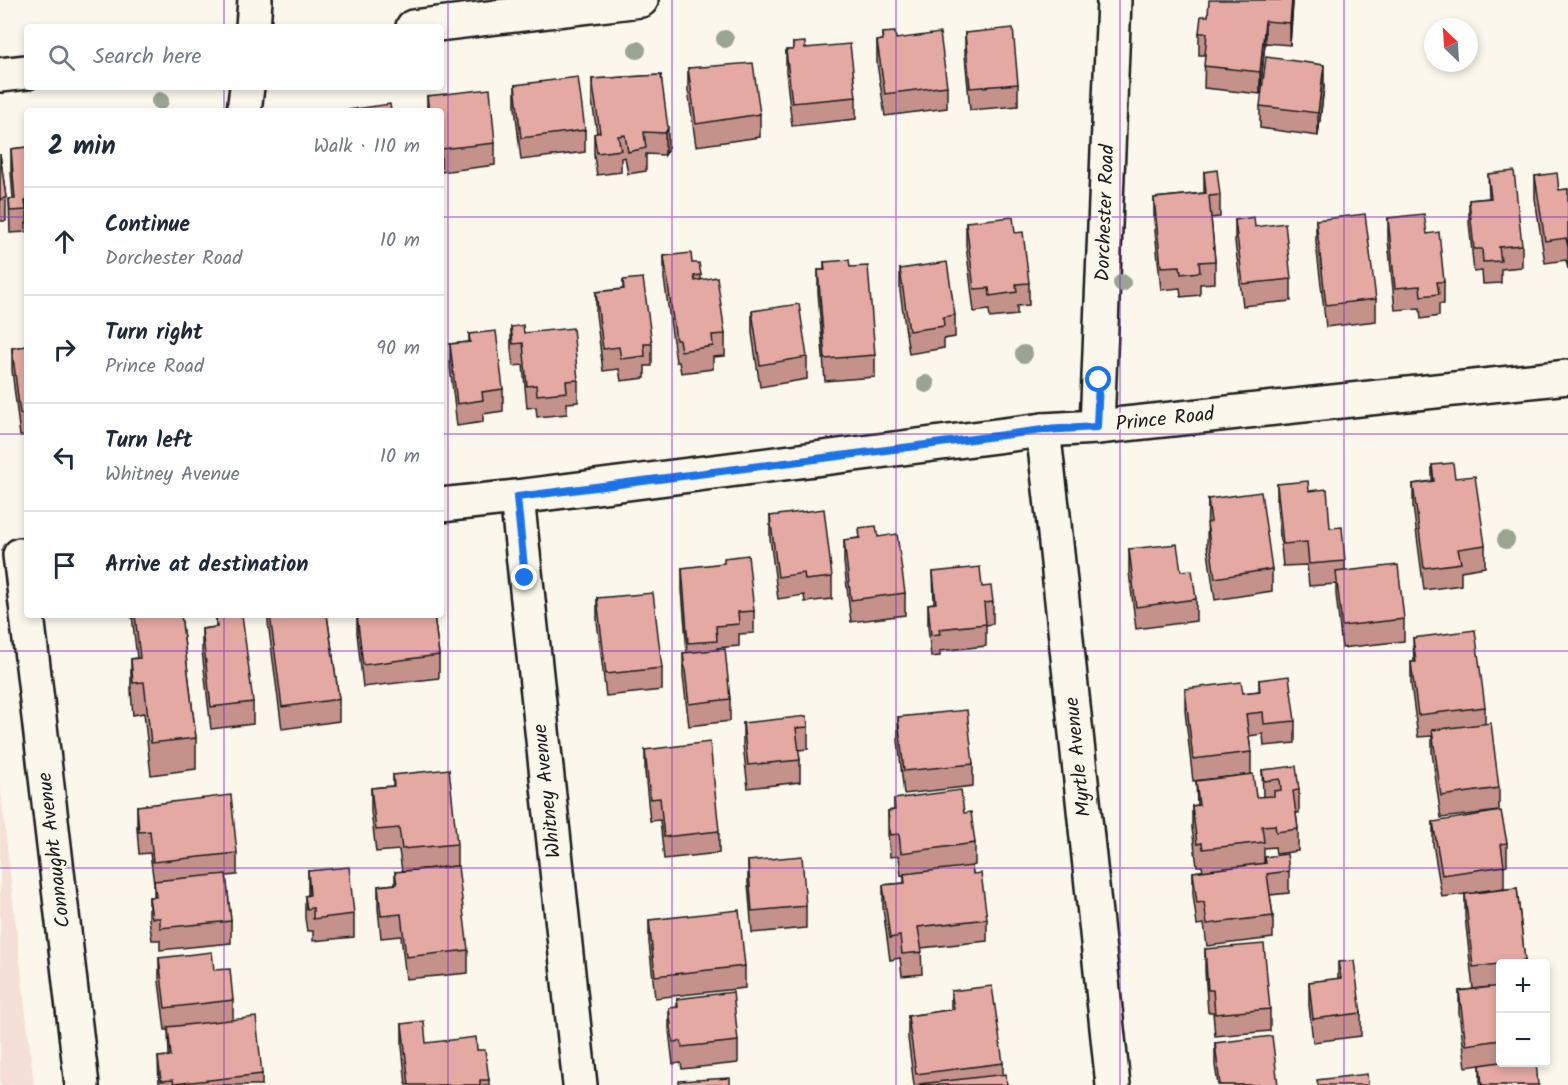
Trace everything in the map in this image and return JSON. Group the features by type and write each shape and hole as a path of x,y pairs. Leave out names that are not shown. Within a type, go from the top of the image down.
{"street":[{"path":"253,24 255,0"},
{"path":"438,24 641,0"},
{"name":"Dorchester Road","path":"1097,427 1114,0"},
{"path":"0,75 24,72"},
{"path":"244,108 247,90"},
{"name":"Prince Road","path":"444,505 1043,430 1097,427 1568,377"},
{"name":"Myrtle Avenue","path":"1043,430 1113,1085"},
{"name":"Whitney Avenue","path":"517,497 580,1085"},
{"name":"Connaught Avenue","path":"16,556 24,597"},
{"name":"Connaught Avenue","path":"28,618 82,1085"}],"shaded area":[{"path":"0,784 34,1085 0,1085"}],"building":[{"path":"1209,0 1292,0 1290,23 1265,21 1260,72 1204,66 1207,33 1199,33 1201,16 1208,16"},
{"path":"1013,28 1018,84 970,88 965,33"},
{"path":"895,32 896,39 940,33 947,86 885,94 877,41 883,40 882,33"},
{"path":"805,42 805,48 850,44 856,97 792,103 786,50 793,50 793,43"},
{"path":"1266,57 1324,65 1318,113 1260,106"},
{"path":"753,63 760,114 696,124 688,68"},
{"path":"661,75 668,128 665,133 644,132 646,148 628,152 625,135 618,136 621,150 597,153 594,134 600,132 592,79"},
{"path":"578,77 585,130 521,138 515,85"},
{"path":"490,89 495,143 444,149 444,108 429,108 427,96"},
{"path":"390,104 391,108 362,108"},
{"path":"24,147 24,210 10,211 9,199 15,199 11,149"},
{"path":"0,154 6,198 0,199"},
{"path":"1217,170 1220,195 1209,196 1215,261 1199,262 1200,272 1181,274 1180,266 1161,267 1154,198 1206,193 1204,172"},
{"path":"1514,171 1522,245 1499,247 1501,261 1483,262 1482,249 1474,249 1469,200 1491,198 1488,174"},
{"path":"1557,173 1559,190 1568,189 1568,247 1566,238 1545,241 1535,176"},
{"path":"1365,214 1376,299 1326,305 1316,220"},
{"path":"1424,214 1427,234 1439,232 1444,282 1437,282 1439,294 1421,296 1420,286 1395,288 1388,218"},
{"path":"1013,217 1015,233 1023,232 1029,283 1016,284 1017,292 990,296 989,288 974,289 966,222"},
{"path":"1254,217 1255,227 1285,223 1291,279 1243,284 1235,220"},
{"path":"691,253 692,263 699,263 701,275 694,276 695,281 717,277 725,334 712,335 713,346 681,351 679,340 676,340 664,256"},
{"path":"849,260 850,267 868,266 875,355 825,359 818,270 825,270 824,262"},
{"path":"947,262 955,315 943,317 944,326 909,331 900,269"},
{"path":"643,278 652,344 644,344 645,356 621,359 619,347 603,349 596,292 624,289 623,280"},
{"path":"799,304 807,357 760,365 752,311"},
{"path":"523,325 524,333 573,328 578,380 566,381 567,392 537,395 536,385 527,386 523,343 513,344 511,327"},
{"path":"496,331 503,389 482,392 483,400 457,404 450,344 470,342 469,334"},
{"path":"24,346 24,413 20,414 12,348"},
{"path":"1453,463 1455,478 1475,476 1485,545 1458,549 1461,563 1424,568 1413,484 1434,481 1432,465"},
{"path":"1308,481 1309,491 1327,489 1330,528 1342,527 1345,561 1309,564 1307,542 1283,544 1277,484"},
{"path":"1261,492 1272,569 1215,578 1207,523 1211,522 1208,499"},
{"path":"824,509 832,577 805,580 804,573 778,577 770,516"},
{"path":"876,526 878,537 897,534 905,593 851,600 844,540 860,538 859,528"},
{"path":"1177,544 1181,571 1192,570 1196,599 1136,607 1129,549"},
{"path":"748,555 754,611 738,612 739,624 716,626 717,641 688,643 682,568 724,563 724,558"},
{"path":"1398,565 1404,619 1342,626 1336,572"},
{"path":"980,567 982,587 991,586 993,602 984,603 986,624 939,629 940,634 931,635 928,604 936,603 933,572"},
{"path":"653,593 662,668 606,674 597,598"},
{"path":"135,618 181,618 196,738 151,743 144,682 133,683 131,659 140,658"},
{"path":"216,618 242,618 253,702 211,707 202,629 217,627"},
{"path":"270,618 327,618 339,699 282,707"},
{"path":"357,618 434,618 439,655 363,665"},
{"path":"1475,630 1485,707 1418,715 1411,662 1416,662 1413,638"},
{"path":"725,649 730,699 689,704 683,653"},
{"path":"1289,676 1295,721 1264,724 1263,712 1246,714 1251,752 1193,759 1185,689 1241,682 1243,693 1260,691 1259,680"},
{"path":"967,710 973,764 904,771 898,717"},
{"path":"807,716 808,727 796,728 800,760 748,765 743,723"},
{"path":"1491,723 1499,788 1441,796 1432,730"},
{"path":"710,742 719,831 664,837 660,798 650,799 645,750"},
{"path":"1296,766 1299,790 1293,791 1298,829 1276,832 1275,825 1262,826 1264,842 1203,849 1202,843 1197,844 1192,806 1199,805 1196,781 1253,774 1256,797 1274,796 1274,791 1281,790 1280,779 1264,781 1262,770"},
{"path":"449,769 457,844 402,849 399,828 376,830 371,788 394,786 393,775"},
{"path":"961,790 964,813 971,812 975,843 901,853 899,834 890,835 888,811 895,810 894,799"},
{"path":"231,795 237,853 153,862 150,831 139,832 137,806"},
{"path":"1501,811 1507,843 1501,844 1504,866 1442,875 1433,822"},
{"path":"1287,854 1289,871 1267,874 1273,916 1207,924 1204,902 1197,903 1193,872 1266,863 1265,857"},
{"path":"802,856 806,906 752,911 748,861"},
{"path":"458,866 468,950 406,957 401,914 381,916 378,886 397,884 395,872"},
{"path":"972,866 973,874 981,873 987,919 918,927 922,952 902,954 900,936 890,938 883,885 905,883 904,874"},
{"path":"349,867 354,914 313,919 313,908 307,909 305,896 310,895 308,871"},
{"path":"226,874 231,921 160,928 160,918 152,918 149,897 156,897 154,881"},
{"path":"1517,888 1525,959 1496,959 1496,964 1473,967 1465,894"},
{"path":"739,910 745,966 655,976 649,920"},
{"path":"1264,944 1270,1009 1215,1014 1213,990 1208,990 1205,949"},
{"path":"212,952 214,970 230,969 233,1000 165,1008 159,958"},
{"path":"1354,961 1361,1013 1313,1019 1309,982 1341,978 1338,962"},
{"path":"992,986 1003,1063 916,1074 908,1016 954,1009 951,991"},
{"path":"1496,986 1496,1041 1466,1045 1459,991"},
{"path":"733,992 738,1041 682,1047 681,1041 673,1042 669,1008 678,1007 677,999"},
{"path":"256,1017 262,1074 174,1084 173,1080 161,1081 158,1057 171,1056 168,1027"},
{"path":"424,1021 426,1043 476,1037 477,1050 485,1050 489,1080 480,1080 480,1085 409,1085 402,1024"},
{"path":"1272,1036 1278,1085 1220,1085 1215,1043"},
{"path":"1496,1063 1496,1067 1536,1067 1538,1085 1482,1085 1480,1065"},
{"path":"1006,1074 1007,1085 920,1085 920,1084"},
{"path":"1367,1074 1368,1085 1318,1085 1317,1080"},
{"path":"730,1078 730,1085 679,1085 679,1081"}],"route":[{"path":"525,578 517,497 1043,430 1097,427 1099,380"}]}
